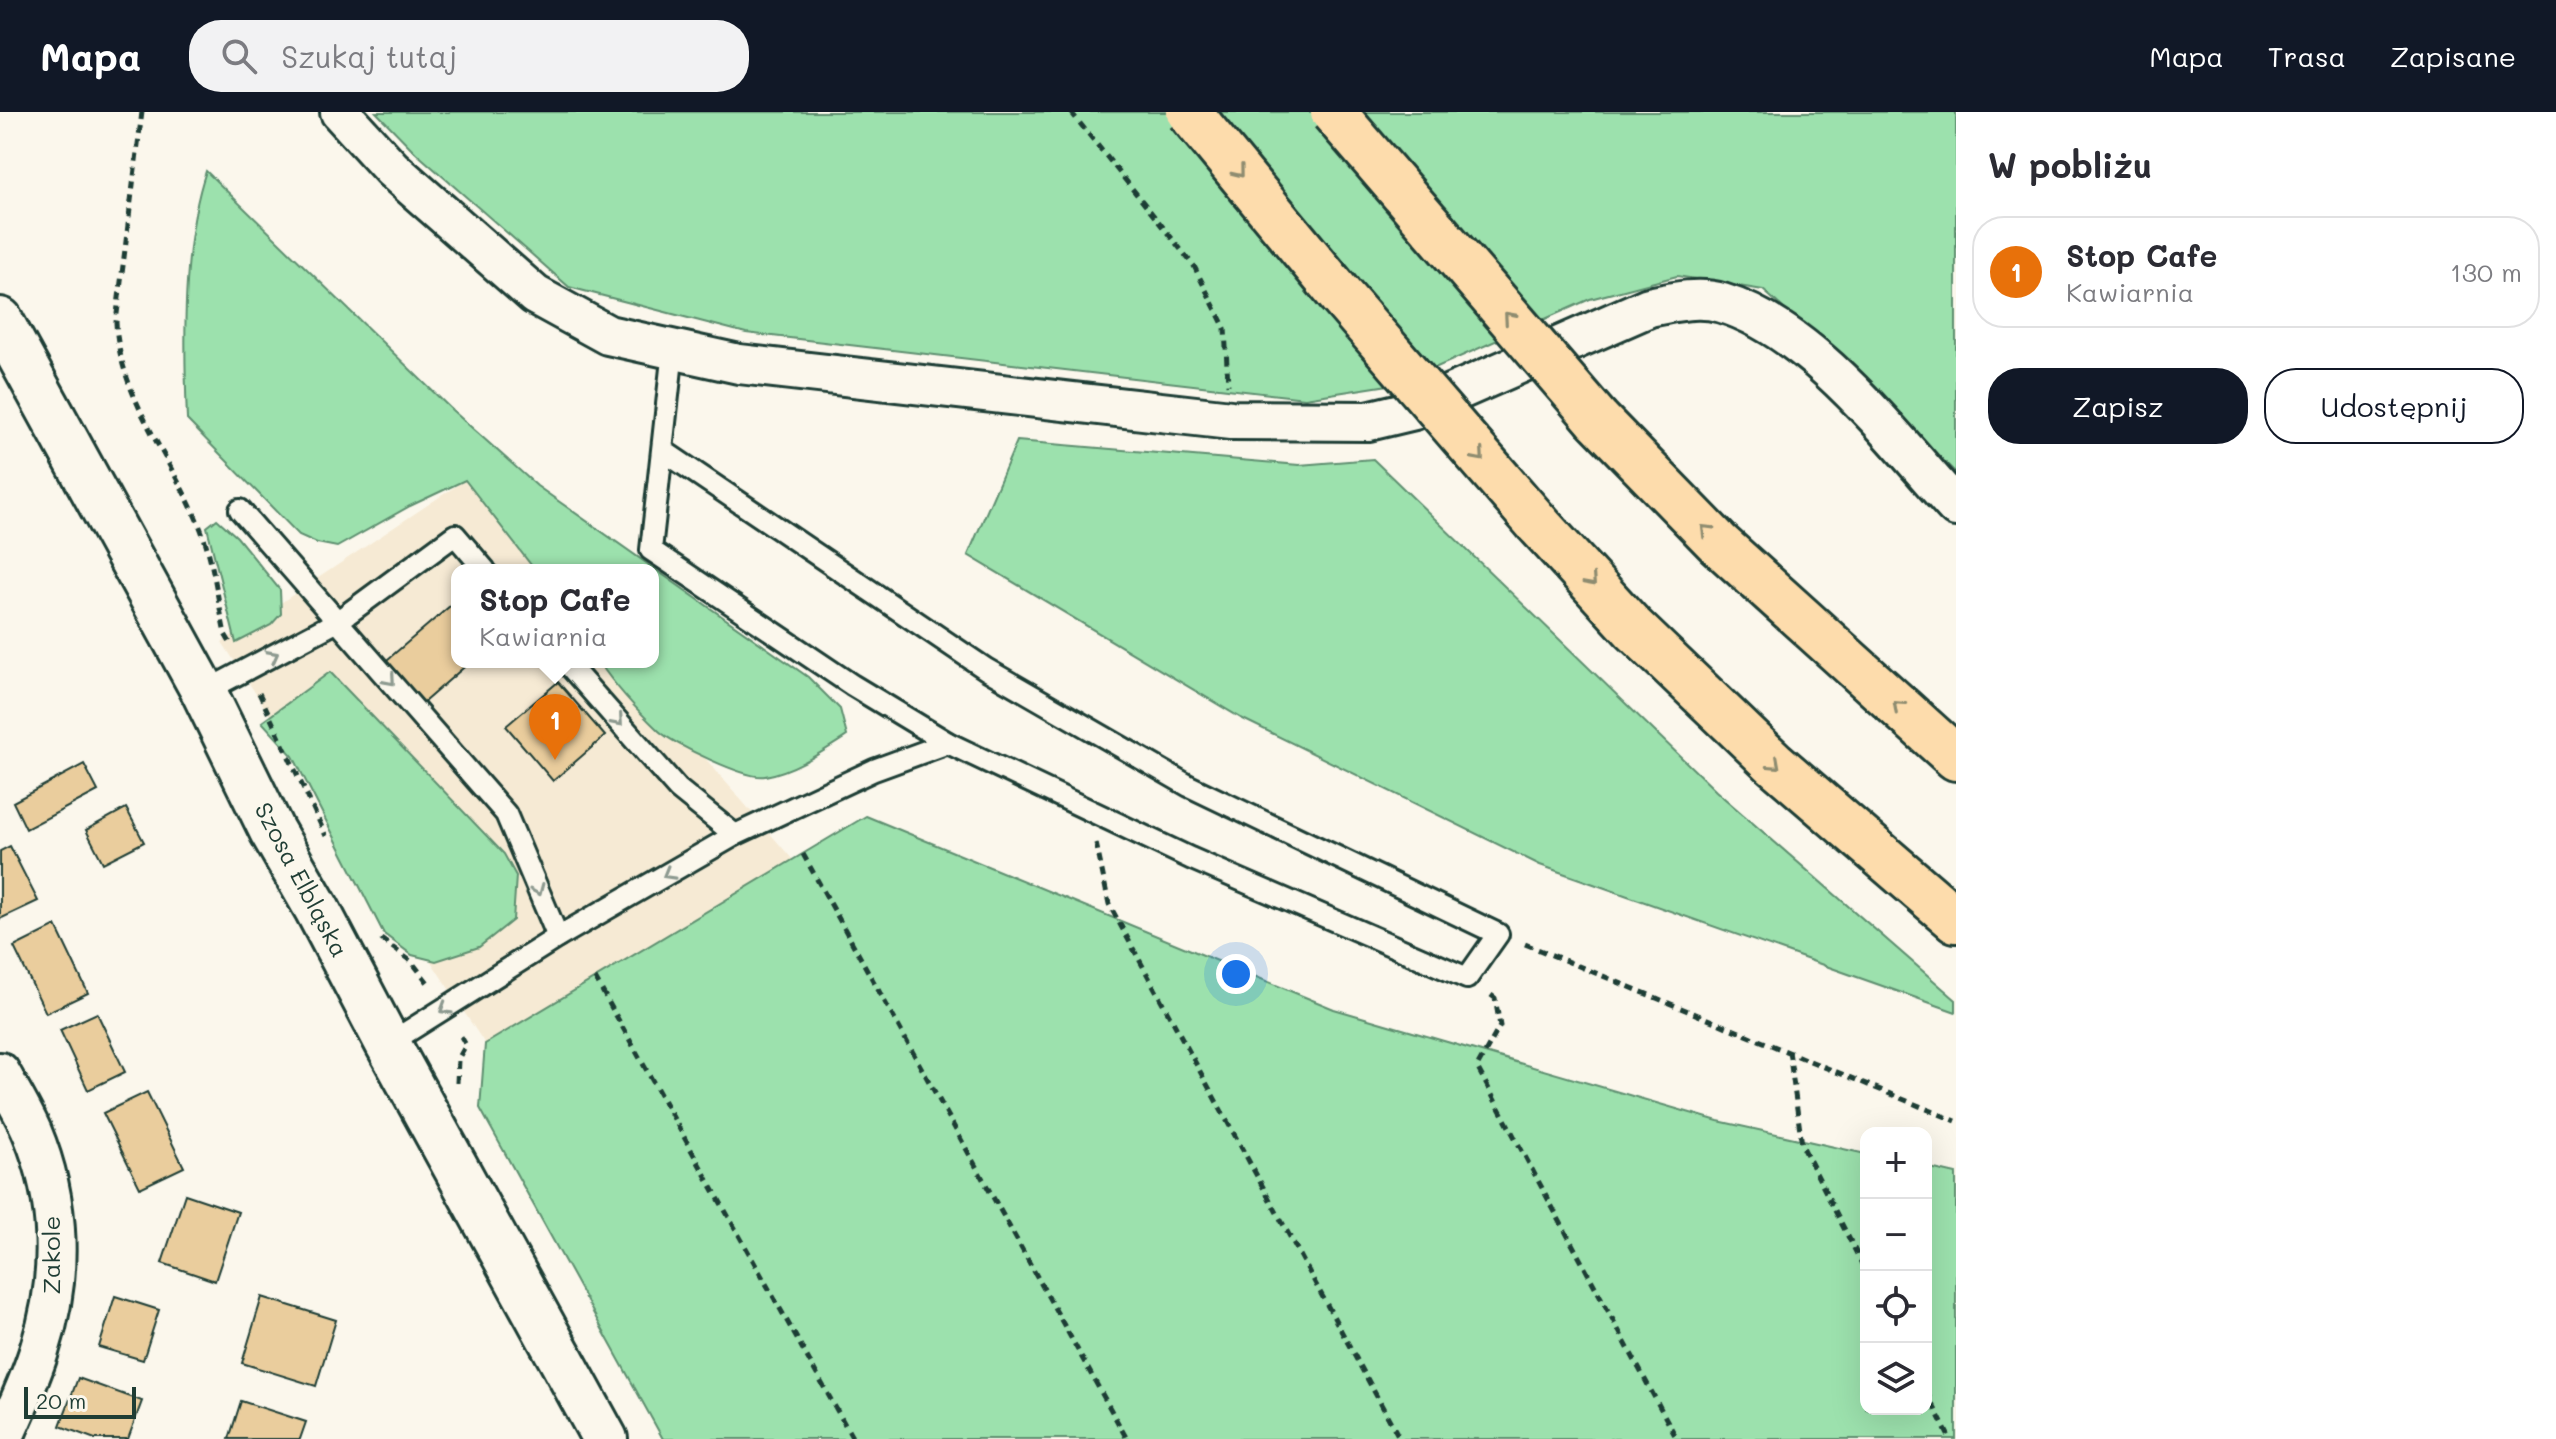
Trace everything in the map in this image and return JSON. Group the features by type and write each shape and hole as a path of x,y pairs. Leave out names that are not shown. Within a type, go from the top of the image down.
{"highway":[{"path":"1189,112 1340,295 1538,524 1633,628 1774,763 1956,920"},
{"path":"1333,112 1597,419 1719,544 1956,758"}],"main road":[{"name":"Szosa Elbląska","path":"0,320 204,692 272,831 605,1439"}],"street":[{"path":"340,112 392,169 535,295 608,335 739,364 812,373 1231,420 1368,421 1414,410 1649,307 1684,300 1720,302 1764,320 1828,366 1956,507"},
{"name":"Zakole","path":"0,1072 36,1142 48,1177 56,1226 51,1309 40,1351 3,1439"}],"lane":[{"path":"662,450 986,669 1189,786 1498,934 1467,978 1190,858 948,743 852,685 651,550 662,450 673,350"},
{"path":"240,510 506,814 558,937"},
{"path":"204,692 338,621 455,535 480,564"},
{"path":"571,668 678,789 735,835"},
{"path":"388,1044 558,937 735,835 874,770 948,743"}],"path":[{"path":"142,112 116,322 117,341 134,396 198,522 225,634 266,705 329,843"},
{"path":"1071,112 1194,266 1225,328 1231,420"},
{"path":"1089,810 1109,904 1400,1439"},
{"path":"803,854 1127,1439"},
{"path":"1498,934 1956,1121"},
{"path":"377,935 420,970 466,1045"},
{"path":"595,978 853,1439"},
{"path":"1467,978 1495,998 1500,1026 1477,1067 1677,1439"},
{"path":"1789,1051 1802,1145 1865,1271"},
{"path":"1932,1403 1950,1439"}],"shaded area":[{"path":"465,480 538,564 451,564 451,668 627,668 793,860 485,1044 222,642"}],"green space":[{"path":"376,112 1956,112 1956,473 1841,360 1763,290 1677,276 1590,299 1401,383 1305,398 746,333 569,287 416,153"},
{"path":"206,171 452,410 537,486 648,564 530,564 465,480 410,506 337,547 299,535 187,420 186,294 198,199"},
{"path":"1017,441 1299,465 1373,459 1716,791 1956,1000 1956,1012 1540,865 1241,718 968,555"},
{"path":"217,519 237,537 280,590 281,614 271,625 236,643 207,527"},
{"path":"659,572 808,677 840,709 847,736 797,765 776,774 756,776 727,767 667,737 603,668 659,668"},
{"path":"330,672 504,854 516,876 513,920 479,947 436,961 412,955 384,934 293,756 262,722"},
{"path":"866,816 1334,1009 1718,1121 1860,1153 1860,1415 1932,1415 1932,1168 1956,1174 1956,1439 663,1439 480,1108 485,1044"}],"building":[{"path":"451,605 451,668 463,668 417,708 381,665"},
{"path":"558,682 605,736 553,781 506,726"},
{"path":"84,764 98,791 26,829 13,802"},
{"path":"126,808 144,842 103,863 86,830"},
{"path":"10,846 38,901 0,919 0,851"},
{"path":"56,926 88,993 46,1013 14,947"},
{"path":"97,1013 125,1072 88,1090 60,1030"},
{"path":"147,1092 184,1167 140,1188 103,1113"},
{"path":"185,1194 238,1212 215,1281 162,1263"},
{"path":"115,1296 159,1310 143,1360 99,1347"},
{"path":"262,1297 336,1320 316,1386 242,1363"},
{"path":"78,1378 142,1401 128,1439 95,1439 60,1426"},
{"path":"241,1401 306,1422 300,1439 229,1439"}],"place":[{"name":"Stop Cafe","path":"555,760"}]}
